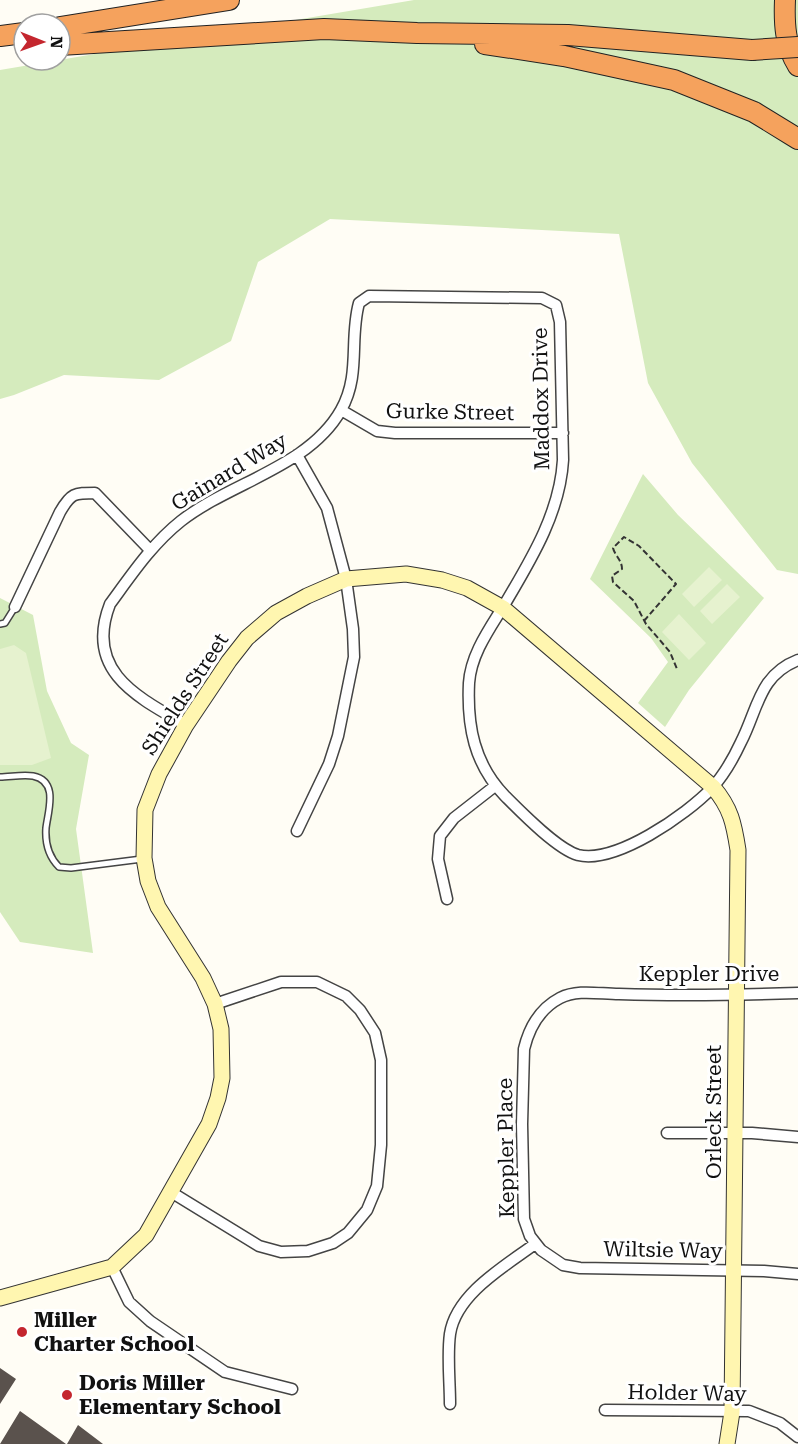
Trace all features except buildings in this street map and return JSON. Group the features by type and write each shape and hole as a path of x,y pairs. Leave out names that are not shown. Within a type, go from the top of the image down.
{"highway":[{"path":"72,25 229,0"},
{"path":"785,0 784,26 791,55 798,66"},
{"path":"72,44 324,29 568,35 752,50 798,47"},
{"path":"417,33 564,56 674,80 754,112 798,139"}],"street":[{"name":"Gainard Way","path":"186,725 138,697 113,672 103,639 106,614 110,604 150,550 182,520 297,454 323,436 341,410 350,391 354,370 354,320 359,303 369,296 381,296"},
{"name":"Maddox Drive","path":"381,296 542,298 556,305 560,322 562,478 550,519 503,608 481,642 469,680 469,722 475,749 483,769 495,786"},
{"name":"Gurke Street","path":"341,410 377,430 394,433 563,433"},
{"path":"297,454 327,508 346,579 353,629 354,657 338,736 329,764 297,831"},
{"path":"15,607 60,512 69,498 78,493 95,493 150,550"},
{"name":"Shields Street","path":"0,1298 112,1267 146,1235 209,1125 222,1078 223,1053 215,1004 203,978 158,907 148,881 144,858 145,810 159,774 186,725 228,661 247,638 276,613 346,579 406,574 442,580 466,588 503,608 714,787"},
{"path":"447,899 438,859 440,836 454,818 495,786 554,841 576,854 595,857 621,850 665,826 714,787 741,743 766,683 783,667 798,660"},
{"name":"Orleck Street","path":"714,787 724,799 734,821 738,850 732,1412 727,1444"},
{"path":"171,1192 259,1245 280,1252 308,1251 333,1243 348,1233 367,1210 377,1186 381,1145 381,1060 375,1033 360,1010 345,996 317,982 281,982 215,1004"},
{"name":"Keppler Place","path":"450,1404 450,1334 460,1307 474,1291 535,1244 526,1227 523,1209 522,1124 524,1049 527,1039 538,1017 552,1003 561,998 579,992 620,994"},
{"name":"Keppler Drive","path":"620,994 798,993"},
{"path":"667,1133 735,1132 798,1137"},
{"name":"Wiltsie Way","path":"535,1244 555,1261 580,1268 779,1271 798,1274"},
{"path":"112,1267 129,1302 150,1321 225,1372 292,1389"},
{"name":"Holder Way","path":"606,1410 749,1411 770,1418 798,1437"}],"lane":[{"path":"0,624 5,623 15,607"},
{"path":"0,777 34,776 44,781 51,793 46,829 47,842 50,858 58,867 71,868 144,858"}],"path":[{"path":"644,621 676,584 639,546 624,537 614,548 622,564 621,569 612,576 613,582 634,601 644,621 670,652 677,669"}],"green space":[{"path":"414,0 798,0 798,574 777,570 692,463 648,383 619,234 330,219 258,262 231,341 159,380 64,375 0,399 0,70 12,68 12,72 72,72 72,58"},
{"path":"643,474 678,515 764,598 689,690 665,727 638,703 668,662 651,638 590,579"},
{"path":"709,567 722,580 694,607 682,594"},
{"path":"727,584 740,597 712,624 700,611"},
{"path":"0,598 33,615 47,691 71,743 89,755 76,829 93,953 20,942 0,912"},
{"path":"679,614 706,643 689,660 662,632"},
{"path":"14,645 26,653 51,758 32,765 0,765 0,649"}],"place":[{"name":"Miller Charter School","path":"22,1332"},
{"name":"Doris Miller Elementary School","path":"67,1395"}]}
